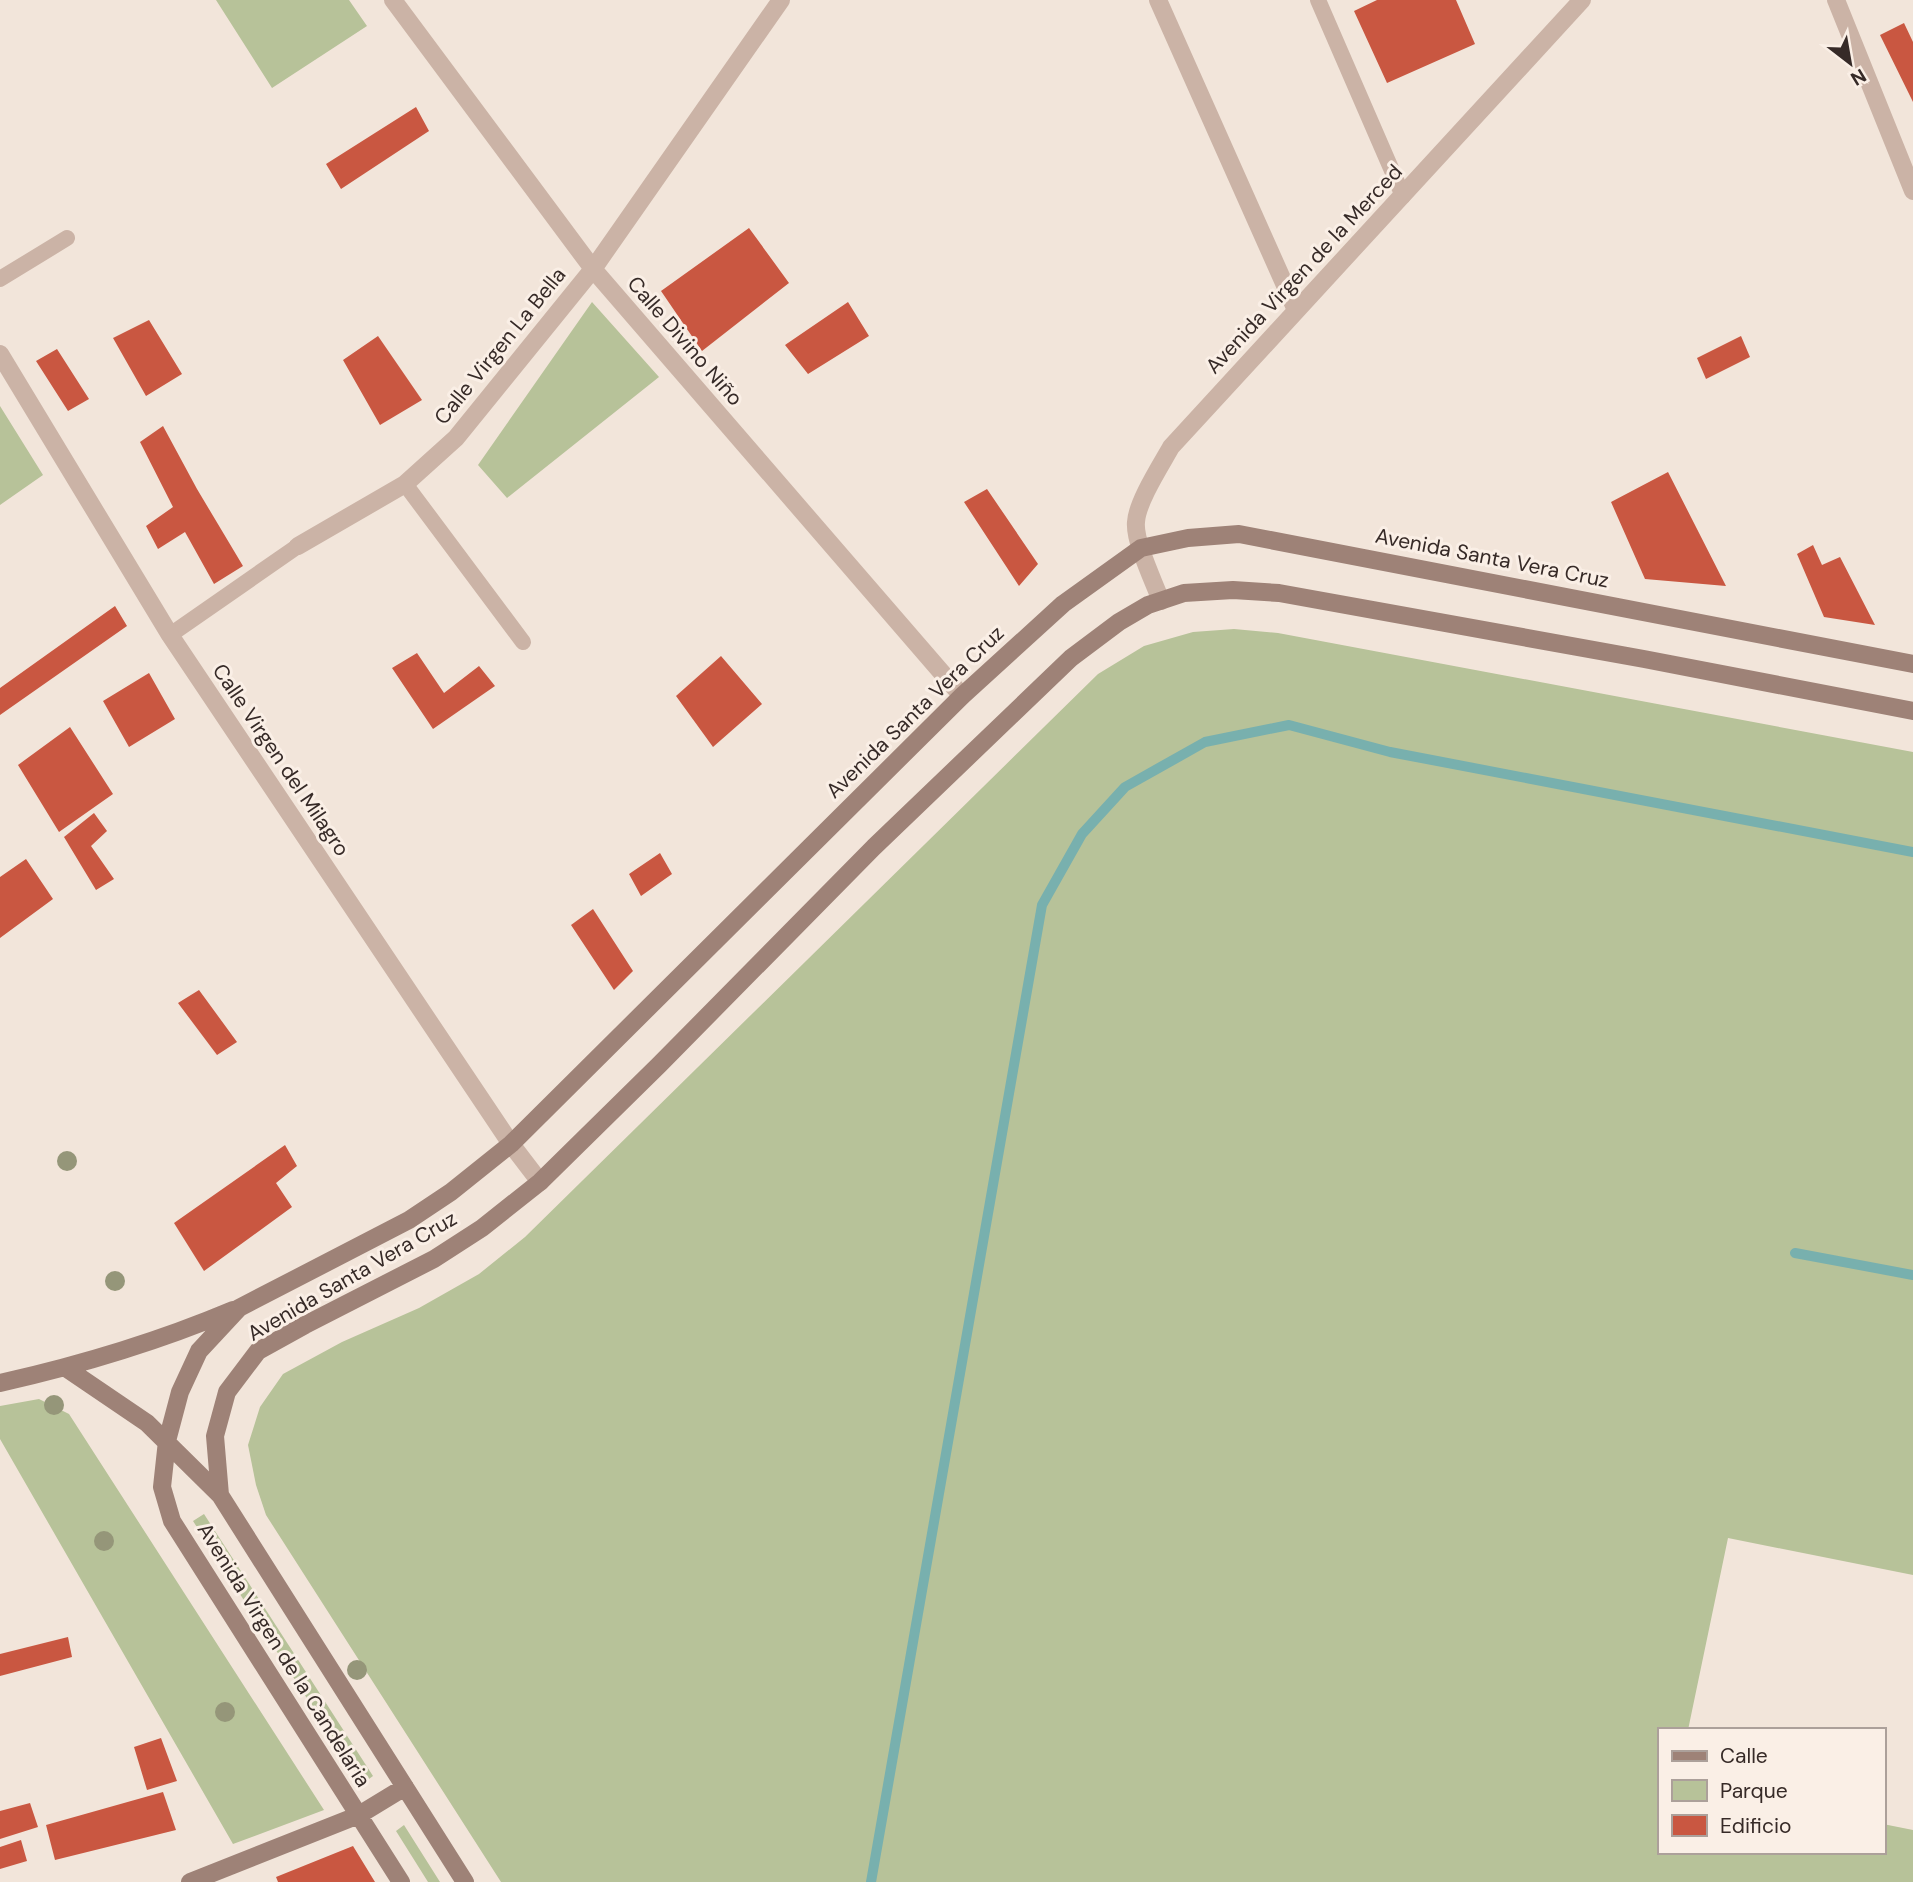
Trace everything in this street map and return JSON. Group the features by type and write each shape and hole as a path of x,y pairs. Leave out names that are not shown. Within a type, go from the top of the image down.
{"main road":[{"name":"Avenida Santa Vera Cruz","path":"167,1441 180,1391 199,1351 239,1308 409,1220 451,1192 512,1144 962,696 1063,604 1141,548 1188,538 1239,534 1913,664"},
{"name":"Avenida Santa Vera Cruz","path":"220,1495 215,1436 227,1392 258,1352 434,1259 482,1228 540,1182 874,847 1071,658 1119,622 1148,605 1184,593 1233,590 1279,593 1913,711"},
{"path":"0,1383 66,1368 171,1336 239,1308"},
{"name":"Avenida Virgen de la Candelaria","path":"66,1368 148,1423 220,1495 465,1882"},
{"name":"Avenida Virgen de la Candelaria","path":"167,1441 162,1487 172,1521 401,1882"},
{"path":"190,1882 359,1815 405,1787"}],"street":[{"name":"Calle Divino Niño","path":"393,0 593,269 962,696"},
{"name":"Calle Virgen La Bella","path":"298,546 405,484 456,439 593,269 781,0"},
{"path":"1158,0 1296,310"},
{"name":"Avenida Virgen de la Merced","path":"1161,601 1141,548 1135,522 1149,484 1171,447 1582,0"},
{"path":"1836,0 1913,191"},
{"name":"Calle Virgen del Milagro","path":"0,354 170,635 540,1182"}],"lane":[{"path":"1318,0 1403,195"},
{"path":"0,279 67,238"},
{"path":"405,484 523,642"},
{"name":"Calle Virgen La Bella","path":"170,635 298,546"}],"green space":[{"path":"216,0 349,0 367,26 272,88"},
{"path":"592,302 659,377 507,498 478,465"},
{"path":"0,406 43,475 0,505"},
{"path":"1234,629 1278,633 1913,752 1913,1575 1728,1538 1688,1728 1658,1728 1658,1854 1885,1854 1885,1824 1913,1830 1913,1882 501,1882 266,1515 256,1485 248,1445 260,1407 283,1374 342,1342 419,1308 479,1274 525,1237 1098,674 1144,646 1193,632"},
{"path":"39,1399 69,1414 324,1810 233,1844 0,1439 0,1406"},
{"path":"204,1514 373,1776 362,1784 193,1521"},
{"path":"404,1825 440,1882 428,1882 396,1831"}],"building":[{"path":"1377,0 1456,0 1475,44 1387,83 1354,11"},
{"path":"1904,23 1913,42 1913,102 1880,35"},
{"path":"416,107 429,131 341,189 326,164"},
{"path":"749,228 789,283 702,351 661,291"},
{"path":"848,302 869,336 808,374 785,345"},
{"path":"149,320 182,374 146,396 113,338"},
{"path":"378,336 422,400 380,425 343,360"},
{"path":"1741,336 1750,357 1706,379 1697,358"},
{"path":"57,349 89,399 68,411 36,361"},
{"path":"163,426 243,566 214,584 185,532 158,549 146,526 173,507 140,442"},
{"path":"1668,472 1726,586 1645,579 1611,502"},
{"path":"987,489 1038,564 1019,586 964,502"},
{"path":"1813,545 1822,565 1840,557 1875,625 1824,617 1797,554"},
{"path":"115,606 127,626 0,715 0,688"},
{"path":"417,653 444,693 479,666 495,686 433,729 392,668"},
{"path":"721,656 762,704 713,747 676,696"},
{"path":"149,673 175,719 129,747 103,701"},
{"path":"70,727 113,794 59,832 18,765"},
{"path":"94,813 107,831 91,846 114,879 96,890 64,837"},
{"path":"660,853 672,874 641,896 629,874"},
{"path":"26,859 53,899 0,938 0,877"},
{"path":"593,909 633,971 614,990 571,925"},
{"path":"199,990 237,1042 217,1055 178,1003"},
{"path":"285,1145 297,1166 276,1183 292,1207 204,1271 174,1223"},
{"path":"68,1637 72,1657 0,1676 0,1654"},
{"path":"161,1738 177,1781 147,1790 134,1747"},
{"path":"163,1792 176,1830 55,1860 46,1825"},
{"path":"30,1803 38,1827 0,1839 0,1811"},
{"path":"21,1840 27,1861 0,1869 0,1847"},
{"path":"353,1846 375,1882 278,1882 276,1877"}],"waterway":[{"path":"871,1882 1042,905 1082,834 1125,787 1205,742 1289,725 1390,752 1913,852"},
{"path":"1795,1253 1913,1275"}]}
